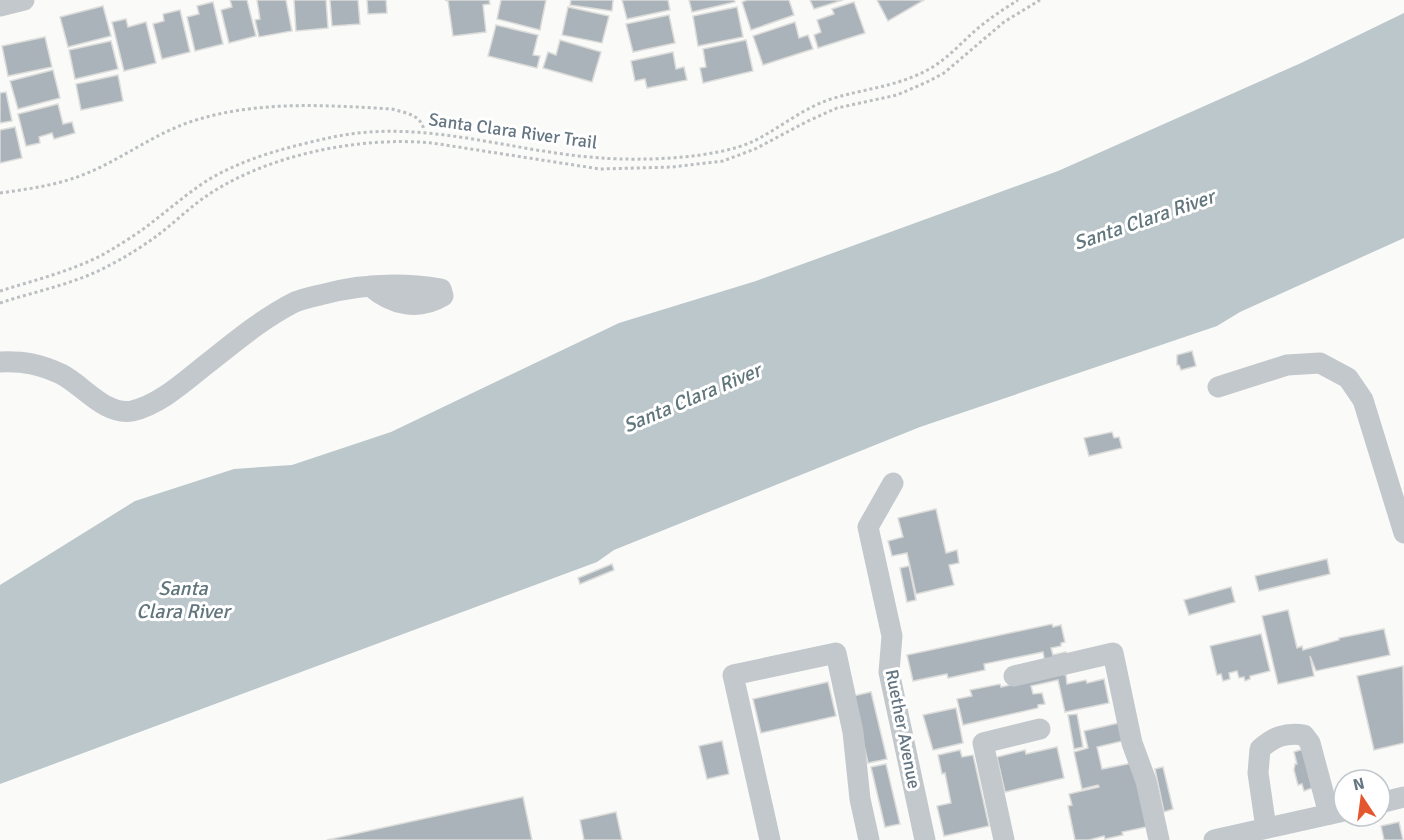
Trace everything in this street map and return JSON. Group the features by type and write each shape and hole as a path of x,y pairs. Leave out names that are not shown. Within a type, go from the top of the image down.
{"street":[{"path":"0,6 24,0"},
{"path":"0,362 23,361 41,366 64,376 107,406 123,412 131,411 147,406 175,389 256,325 296,302 349,287 370,286"},
{"path":"1218,387 1287,364 1320,363 1348,378 1364,400 1404,533"},
{"name":"Ruether Avenue","path":"893,483 868,527 892,636 889,672 925,840"},
{"path":"770,840 733,675 836,653 853,732 860,799 869,840"},
{"path":"1014,676 1113,653 1132,743 1146,782 1159,840"},
{"path":"1004,840 983,743 1040,729"},
{"path":"1266,828 1258,773 1260,749 1272,739 1304,735 1310,743 1332,800"},
{"path":"1214,840 1332,814"}],"path":[{"name":"Santa Clara River Trail","path":"0,291 56,274 101,255 154,221 205,182 247,162 334,137 373,131 424,131 600,158 656,158 722,151 750,142 828,100 887,87 918,75 947,57 980,27 1018,0"},
{"path":"0,303 79,279 109,266 157,236 203,198 233,180 291,159 356,143 406,141 432,143 600,169 672,167 723,161 755,149 837,108 897,95 927,82 944,73 1004,22 1040,0"},
{"path":"0,193 49,185 85,174 177,127 213,115 240,110 299,105 392,110 406,113 420,120 424,131"}],"water":[{"name":"Santa Clara River","path":"1404,13 1404,238 1240,312 1217,326 920,427 614,550 597,562 0,784 0,585 135,501 234,469 292,465 391,432 619,323 756,281 1058,171 1301,63"}],"building":[{"path":"230,0 247,0 256,36 229,43 221,10 232,7"},
{"path":"257,0 286,0 292,31 259,37 255,20 260,19"},
{"path":"294,0 326,0 328,28 296,31"},
{"path":"330,0 358,0 360,24 332,26"},
{"path":"367,0 386,0 387,13 368,14"},
{"path":"445,0 489,0 490,4 483,5 486,32 453,36 448,1"},
{"path":"501,0 546,0 540,30 497,19"},
{"path":"571,0 613,0 612,11 570,5"},
{"path":"622,0 668,0 670,10 627,19"},
{"path":"689,0 734,0 735,2 692,12"},
{"path":"789,0 794,15 751,30 742,2"},
{"path":"810,0 843,0 814,9"},
{"path":"877,0 924,0 888,21"},
{"path":"213,2 223,44 195,51 187,17 199,14 197,6"},
{"path":"854,2 865,33 818,48 814,35 821,32 817,20 834,14 832,9"},
{"path":"103,6 111,36 68,47 60,17"},
{"path":"568,7 609,16 602,43 562,35"},
{"path":"737,7 743,37 698,46 693,16"},
{"path":"180,10 190,52 162,59 153,24 164,21 163,14"},
{"path":"669,15 675,43 633,52 626,24"},
{"path":"126,19 128,27 146,22 156,63 124,71 112,22"},
{"path":"795,22 799,38 808,35 813,49 763,65 753,36"},
{"path":"496,25 538,35 533,55 540,56 537,68 488,56"},
{"path":"45,37 52,67 8,76 2,46"},
{"path":"560,40 601,52 592,82 543,68 548,52 556,55"},
{"path":"746,40 753,71 703,83 700,68 706,67 703,49"},
{"path":"111,41 118,69 75,79 69,50"},
{"path":"673,52 676,69 684,67 687,80 647,88 645,79 635,81 631,61"},
{"path":"53,70 60,98 18,109 10,81"},
{"path":"118,75 123,101 81,110 76,84"},
{"path":"6,92 12,121 0,123 0,93"},
{"path":"58,104 63,124 72,122 75,133 54,139 52,133 39,137 40,143 26,146 18,114"},
{"path":"15,127 22,158 0,163 0,130"},
{"path":"1192,351 1196,366 1181,370 1177,365 1177,355"},
{"path":"1112,432 1114,438 1119,437 1122,448 1089,456 1084,438"},
{"path":"936,509 946,553 957,550 959,563 949,565 954,585 916,594 907,553 892,556 888,541 903,537 898,518"},
{"path":"1327,559 1330,574 1259,591 1255,576"},
{"path":"612,564 614,570 580,584 578,578"},
{"path":"909,566 916,600 907,602 900,568"},
{"path":"1231,587 1235,602 1189,615 1184,600"},
{"path":"1288,610 1297,648 1302,646 1303,650 1339,640 1339,638 1384,629 1390,655 1316,671 1310,656 1314,676 1278,684 1262,616"},
{"path":"1052,624 1053,627 1061,625 1065,642 1061,643 1061,646 1051,648 1053,655 1066,652 1067,658 1045,663 1043,652 984,664 985,670 948,678 947,674 913,681 907,655"},
{"path":"1261,634 1270,671 1250,676 1250,679 1245,681 1244,677 1239,678 1237,671 1229,673 1230,679 1223,681 1221,674 1217,675 1210,646"},
{"path":"1403,666 1404,743 1374,750 1357,676"},
{"path":"1061,674 1066,675 1067,684 1104,679 1109,703 1065,712 1058,680 1031,686 1033,694 1042,693 1045,704 1038,705 1038,708 963,725 957,699 972,696 970,690 1000,684 1001,687"},
{"path":"828,682 836,716 761,733 753,699"},
{"path":"871,692 887,759 868,763 853,696"},
{"path":"956,708 963,743 933,750 923,715"},
{"path":"1077,714 1083,747 1074,749 1068,715"},
{"path":"1123,722 1127,740 1097,747 1102,769 1132,763 1151,826 1122,832 1123,835 1105,839 1104,836 1089,840 1075,840 1068,806 1072,805 1069,794 1099,787 1098,785 1082,789 1074,752 1088,748 1084,731"},
{"path":"722,741 729,774 707,779 699,746"},
{"path":"1057,747 1064,778 1005,792 997,757 1025,750 1026,754"},
{"path":"1303,749 1312,788 1304,791 1302,784 1298,785 1294,770 1297,764 1294,752"},
{"path":"960,750 962,757 973,755 989,826 944,836 937,806 951,803 945,773 942,774 938,755"},
{"path":"886,764 900,824 885,827 871,767"},
{"path":"1163,767 1173,809 1164,812 1155,769"},
{"path":"523,797 532,840 327,840"},
{"path":"616,812 622,840 584,840 580,820"},
{"path":"1399,822 1403,840 1384,840 1381,828 1392,828 1392,824"}]}
